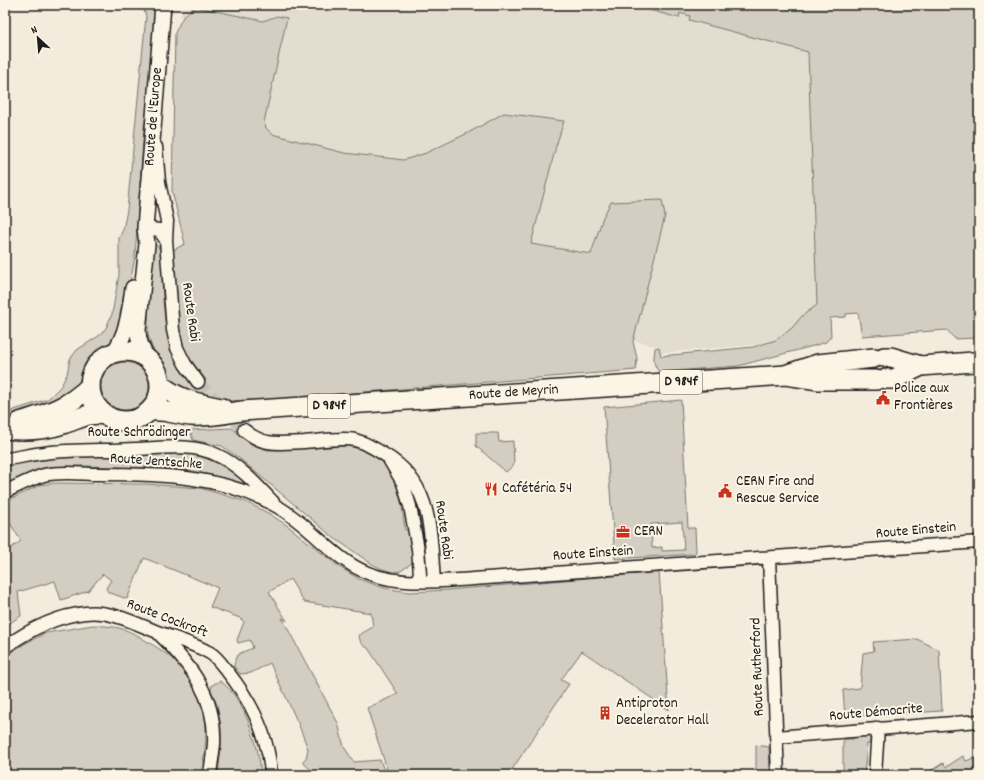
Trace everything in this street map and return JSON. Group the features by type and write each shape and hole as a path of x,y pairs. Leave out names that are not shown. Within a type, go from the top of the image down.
{"main road":[{"path":"5,428 36,429 64,424 91,414 105,415 115,420 126,421 136,419 150,411 159,397 161,385 160,379 155,368 147,358 130,351 118,352 113,353 103,359 95,368 90,386 92,397 94,402 105,415"},
{"name":"Route de Meyrin","path":"150,411 167,411 188,416 200,416 786,374 818,364 879,357 891,357 921,366"},
{"name":"Route de Meyrin","path":"786,374 819,380 881,380 894,379 921,366 971,362"},
{"name":"Route de Meyrin","path":"161,385 181,398 241,412"},
{"path":"5,428 56,410 72,402 90,386"}],"street":[{"name":"Route de l'Europe","path":"113,353 120,345 123,336 132,298 145,228 163,5"},
{"name":"Route Rabi","path":"154,118 159,182 167,221 166,240 174,338 185,364 198,382"},
{"name":"Route de l'Europe","path":"145,228 147,244 138,339 147,358"},
{"path":"145,228 159,230 166,240"},
{"name":"Route Rabi","path":"244,430 255,439 274,444 354,440 373,447 400,465 407,472 424,499 429,521 434,581"},
{"name":"Route Schrödinger","path":"5,459 20,458 44,453 82,450 178,446 194,448 218,455 235,466 258,486 278,507"},
{"name":"Route Rabi","path":"382,453 397,472 407,494 418,549 420,574 416,581"},
{"name":"Route Jentschke","path":"5,492 32,479 53,474 130,474 198,479 248,492 278,507 306,526 336,552"},
{"name":"Route Einstein","path":"336,552 353,565 367,573 393,580 434,581 979,542"},
{"name":"Route Rutherford","path":"769,558 778,775"},
{"name":"Route Cockroft","path":"5,647 37,627 59,618 85,613 100,613 123,618 183,640 212,654 240,688 251,706 260,727 267,749 271,775"},
{"path":"156,631 186,662 199,681 205,694 212,717 214,743 210,775"},
{"name":"Route Démocrite","path":"776,737 979,721"},
{"path":"875,775 878,728"}],"shaded area":[{"path":"142,5 156,5 149,96 144,127 135,256 129,290 118,335 110,345 97,352 88,363 79,387 23,417 5,421 5,413 48,399 61,386 67,374 70,359 77,350 100,335 106,328 112,314 119,275 119,238 123,230 127,210 146,16"},
{"path":"182,5 631,5 679,17 680,13 691,16 689,20 808,51 819,339 660,353 659,347 577,326 531,244 556,146 564,121 504,113 468,133 426,153 404,160 344,153 272,134 266,128 264,122 286,18 277,16 263,21 197,7 188,11 181,19"},
{"path":"631,5 979,5 979,289 977,290 976,338 955,339 947,330 862,336 858,313 846,314 846,317 830,318 831,336 826,342 738,366 659,372 654,363 655,348 659,347 661,356 753,347 776,340 792,328 802,316 817,305 808,52 689,20 690,16 680,13 679,18"},
{"path":"197,7 263,21 277,16 287,18 264,122 266,128 272,134 344,153 404,160 426,153 468,133 504,113 564,121 556,146 531,244 591,254 603,217 611,202 662,200 665,216 633,342 637,358 636,370 267,400 220,401 206,399 169,382 164,368 152,347 148,335 148,301 153,247 155,245 158,246 161,252 165,323 172,350 181,369 195,388 206,380 193,364 183,346 180,336 176,312 173,250 185,244 172,191 175,33 185,14"},
{"path":"120,362 130,362 139,366 145,372 148,377 148,395 139,406 130,410 120,410 111,406 105,400 101,391 101,381 105,372 111,366"},
{"path":"681,400 688,528 695,528 696,552 694,554 615,559 604,407","holes":["682,522 684,550 662,551 662,547 652,548 651,524"]},
{"path":"232,428 252,445 268,450 348,446 376,457 386,466 393,476 401,501 405,530 410,530 415,555 413,562 401,571 393,572 372,564 334,538 239,458 222,446 193,440 190,430"},
{"path":"476,433 498,433 499,442 513,441 514,465 506,472 476,446"},
{"path":"155,453 194,454 230,469 245,484 182,469 83,466 47,467 5,484 5,462 106,454 120,457 126,455"},
{"path":"53,483 146,484 200,488 244,501 268,513 288,526 338,566 359,579 384,588 409,592 659,572 669,710 582,651 561,680 569,684 511,771 511,775 389,775 367,708 398,694 368,648 363,645 360,640 359,635 373,627 371,613 304,602 290,579 269,592 287,621 282,618 338,723 344,747 354,762 380,760 386,775 317,775 302,762 306,758 308,749 298,723 270,663 251,673 240,674 234,666 238,655 253,648 250,640 238,643 237,640 244,622 240,618 210,607 218,588 144,558 127,599 108,592 106,588 111,580 103,574 88,591 61,600 55,581 18,592 21,616 5,626 5,552 21,541 10,523 5,526 5,502 40,485"},
{"path":"93,625 119,628 133,633 169,656 186,672 198,692 205,717 206,739 201,775 5,775 5,656 46,633"},
{"path":"917,639 939,650 942,711 845,717 843,690 860,688 863,653 874,651 873,642"},
{"path":"220,681 229,688 243,710 258,751 261,775 218,775 221,747 221,727 217,705 211,690 212,685"},
{"path":"868,735 870,744 867,744 864,775 843,775 843,741 846,739 853,739 856,736"},
{"path":"756,745 769,747 770,775 756,775"},
{"path":"963,756 966,761 979,756 979,775 924,775 943,763 946,767"}],"tunnel":[{"path":"198,382 244,430"}],"place":[{"name":"Police aux Frontières","path":"883,398"},
{"name":"Cafétéria 54","path":"491,489"},
{"name":"CERN Fire and Rescue Service","path":"725,491"},
{"name":"CERN","path":"623,532"},
{"name":"Antiproton Decelerator Hall","path":"605,713"}]}
